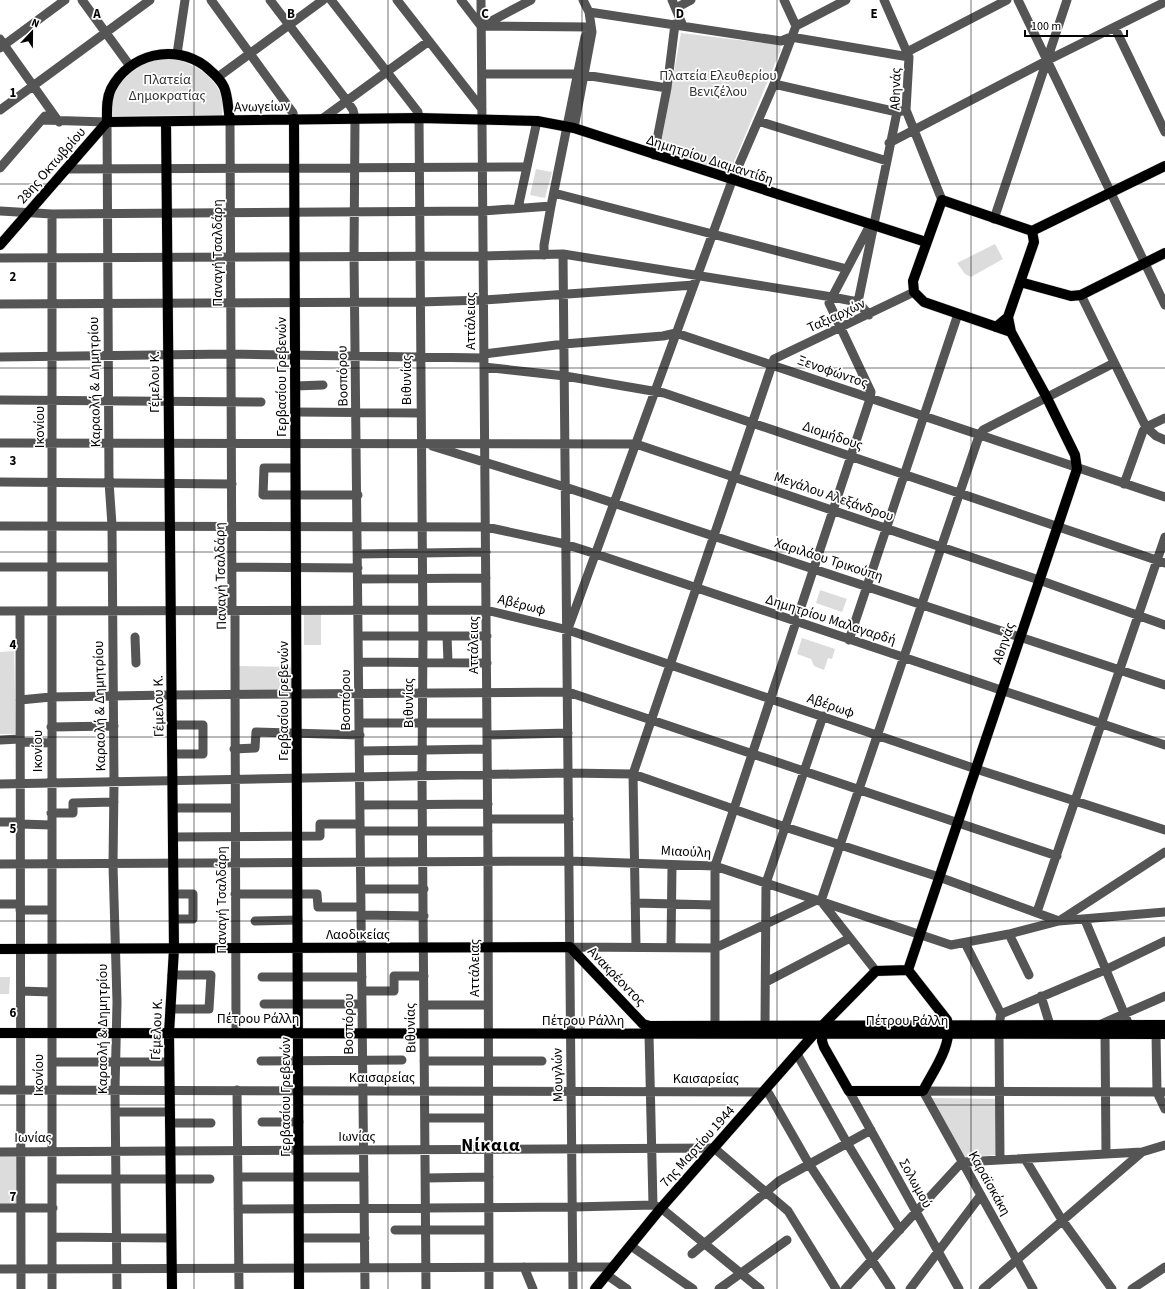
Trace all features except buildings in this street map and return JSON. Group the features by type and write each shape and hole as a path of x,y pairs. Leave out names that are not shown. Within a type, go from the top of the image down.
{"main road":[{"path":"107,122 107,103 111,89 130,66 154,54 177,54 198,61 218,77 224,86 230,120"},
{"name":"Ανωγείων","path":"107,122 230,120 293,116 322,119 354,114 482,121"},
{"name":"Γερβασίου Γρεβενών","path":"293,116 298,836 299,1289"},
{"name":"Δημητρίου Διαμαντίδη","path":"482,121 537,121 571,128 732,181 926,242"},
{"name":"28ης Οκτωβρίου","path":"0,245 33,212 66,169 107,122"},
{"name":"Γέμελου Κ.","path":"166,122 174,894 174,949 169,1032 172,1289"},
{"path":"1011,332 924,302 914,292 913,281 942,200 1032,231 1165,166"},
{"path":"1032,231 1034,242 1008,317 1011,332 1046,396 1075,455 1077,469"},
{"path":"1020,282 1071,296 1081,295 1165,253"},
{"path":"996,326 1008,317"},
{"name":"Αθηνάς","path":"908,970 1077,469"},
{"name":"Λαοδικείας","path":"0,949 570,947"},
{"name":"Ανακρέοντος","path":"570,947 643,1024"},
{"path":"820,1031 824,1047 850,1091 923,1092 947,1042 949,1030 947,1020 908,970 876,971"},
{"name":"7ης Μαρτίου 1944","path":"595,1289 631,1246 657,1206 714,1148 798,1053 876,971"},
{"name":"Πέτρου Ράλλη","path":"643,1024 650,1026 765,1026 820,1031"},
{"name":"Πέτρου Ράλλη","path":"0,1034 169,1032 787,1034 820,1031 999,1029 1050,1025 1165,1024"},
{"name":"Πέτρου Ράλλη","path":"999,1029 1105,1034 1160,1034"},
{"path":"787,1034 798,1043 798,1053"}],"street":[{"path":"59,122 1,44 65,0"},
{"path":"82,0 130,66"},
{"path":"0,110 150,0"},
{"path":"177,54 185,0"},
{"path":"211,0 293,116"},
{"path":"270,0 347,101 354,114"},
{"path":"218,77 323,0"},
{"path":"331,0 418,112 419,118"},
{"path":"397,0 482,109"},
{"path":"461,0 481,26"},
{"name":"Αττάλειας","path":"481,0 488,749 488,1149 490,1289"},
{"path":"481,26 531,0"},
{"path":"544,255 544,245 551,206 571,128 581,75 586,35 590,27 589,12 582,0"},
{"path":"654,155 679,25 674,4 691,0"},
{"path":"784,0 796,26"},
{"path":"568,630 732,181 774,84 791,37 796,26 846,0"},
{"name":"Αθηνάς","path":"884,0 908,55 901,111 913,131 942,200"},
{"path":"589,12 781,41 791,37 908,55 1007,0"},
{"path":"1018,0 1165,305"},
{"path":"994,219 1067,0"},
{"path":"889,143 1048,60 1165,2"},
{"path":"481,26 590,27"},
{"path":"1115,28 1165,132"},
{"path":"322,119 428,41"},
{"path":"482,74 581,75 667,88"},
{"path":"774,84 901,111 889,143 858,302"},
{"path":"0,168 50,111"},
{"name":"Βοσπόρου","path":"354,114 354,256 358,495 365,1289"},
{"name":"Βιθυνίας","path":"419,118 426,1289"},
{"name":"Ανωγείων","path":"42,120 59,122 107,122"},
{"name":"Παναγή Τσαλδάρη","path":"230,120 232,257 230,401 233,527 232,611 235,613 234,749 236,1032"},
{"path":"518,208 537,121"},
{"path":"758,121 886,161"},
{"name":"Καραολή & Δημητρίου","path":"107,122 106,169 109,482 112,526 114,726 113,864 116,949 115,1090 117,1289"},
{"path":"66,169 527,167"},
{"path":"554,192 712,235 847,269"},
{"path":"0,212 33,212 52,214 231,213 294,211 420,212 483,211 551,206"},
{"name":"Ικονίου","path":"52,214 52,1289"},
{"path":"715,1026 716,866 870,399 871,392 829,303 872,225"},
{"path":"0,258 483,256 564,254 858,302 869,315"},
{"name":"Μουγλών","path":"564,254 566,443 565,544 568,630 573,1289"},
{"path":"0,304 420,302 484,300 694,285"},
{"name":"Ταξιαρχών","path":"772,365 774,359 869,315 914,292"},
{"path":"1081,295 1146,427 1156,436 1165,440"},
{"path":"849,640 958,314"},
{"name":"Ξενοφώντος","path":"484,360 564,344 663,336 676,333 1077,469 1165,497"},
{"path":"0,357 108,357 230,354 356,357 420,356 484,360"},
{"name":"Διομήδους","path":"484,360 565,376 655,391 1161,562"},
{"path":"716,948 819,900 859,789 959,493 979,436 983,430 1046,396 1114,363"},
{"path":"636,947 633,774 772,365"},
{"path":"295,386 323,385"},
{"path":"0,400 261,402"},
{"path":"295,412 420,413"},
{"path":"1124,484 1146,427 1165,418"},
{"name":"Μεγάλου Αλεξάνδρου","path":"0,443 232,444 295,442 636,444 1039,580 1138,615 1164,626"},
{"name":"Χαριλάου Τρικούπη","path":"421,443 485,461 565,487 1165,685"},
{"path":"296,468 264,468 264,495 358,495"},
{"path":"0,482 169,482 232,484"},
{"name":"Δημητρίου Μαλαγαρδή","path":"0,526 486,527 565,544 1165,745"},
{"path":"1037,912 1138,615 1161,562 1165,537"},
{"path":"358,554 486,552"},
{"path":"232,566 358,568"},
{"path":"0,567 112,567"},
{"path":"358,579 486,578"},
{"name":"Αβέρωφ","path":"0,612 113,610 486,610 568,630 976,769 1165,830"},
{"path":"20,612 21,1289"},
{"path":"359,636 486,636"},
{"path":"447,636 448,662"},
{"path":"135,637 136,663"},
{"path":"359,662 487,663"},
{"path":"20,700 51,697 172,695 568,692 1057,856"},
{"path":"765,1026 766,883 823,716"},
{"path":"360,723 487,723"},
{"path":"172,725 203,725 203,754 172,754"},
{"path":"51,727 114,726"},
{"path":"234,749 255,748 256,732 360,735"},
{"path":"487,736 568,733"},
{"path":"0,740 51,743"},
{"path":"360,751 488,749"},
{"path":"0,784 488,776 568,773 633,774 785,827 939,876 1059,921 1085,920 1165,912"},
{"path":"51,813 73,813 73,803 114,802"},
{"path":"360,805 488,804"},
{"path":"173,808 235,808"},
{"path":"488,819 569,819"},
{"path":"0,822 51,825"},
{"path":"173,837 320,836 320,824 423,831 488,830"},
{"path":"1059,921 1165,852"},
{"name":"Μιαούλη","path":"0,864 51,865 569,861 716,866 951,945 1008,934 1059,921"},
{"path":"671,947 672,865"},
{"path":"361,889 424,889"},
{"path":"174,894 193,894 193,919 174,919"},
{"path":"235,894 317,894 318,907 424,916"},
{"path":"819,900 876,971"},
{"path":"635,903 715,906"},
{"path":"0,904 52,910"},
{"path":"255,921 298,920"},
{"path":"1085,920 1107,969 1129,1025"},
{"path":"1008,934 1029,975"},
{"path":"766,982 850,938"},
{"path":"1001,1014 1107,969 1165,941"},
{"path":"965,943 1001,1014 999,1029 1000,1160"},
{"name":"Λαοδικείας","path":"570,947 716,948"},
{"path":"170,1009 209,1009 211,975 172,975"},
{"path":"362,991 394,991 394,976 424,976"},
{"path":"262,977 362,977"},
{"path":"21,991 51,992"},
{"path":"1041,996 1050,1025"},
{"path":"1100,1025 1165,996"},
{"path":"264,1004 362,1004"},
{"path":"424,1005 488,1005"},
{"path":"649,1034 653,1148 657,1206"},
{"path":"1105,1034 1106,1154"},
{"path":"1160,1034 1161,1092 1165,1109"},
{"path":"798,1053 847,1143 900,1230"},
{"path":"261,1061 402,1060"},
{"path":"424,1061 542,1061"},
{"path":"52,1062 169,1062"},
{"name":"Καισαρείας","path":"0,1090 764,1092"},
{"path":"237,1090 239,1289"},
{"name":"Σολωμού","path":"850,1091 959,1289"},
{"path":"764,1092 769,1094 809,1164 891,1289"},
{"path":"923,1092 1161,1092"},
{"name":"Καραϊσκάκη","path":"923,1092 1033,1289"},
{"path":"116,1112 170,1112"},
{"path":"425,1118 488,1118"},
{"path":"262,1122 299,1122"},
{"path":"170,1123 211,1123"},
{"path":"692,1254 766,1191 789,1174 871,1130"},
{"path":"714,1148 788,1211 836,1289"},
{"name":"Ιωνίας","path":"0,1152 714,1148"},
{"path":"845,1289 962,1162 1142,1152 1163,1149"},
{"path":"983,1289 1142,1152"},
{"path":"1025,1158 1062,1220 1112,1289"},
{"path":"238,1177 364,1177"},
{"path":"426,1178 489,1177"},
{"path":"53,1179 210,1179"},
{"path":"910,1289 980,1195"},
{"path":"238,1209 657,1206 760,1289"},
{"path":"0,1208 53,1208"},
{"path":"395,1230 489,1230"},
{"path":"53,1237 171,1238"},
{"path":"299,1238 365,1238"},
{"path":"719,1289 787,1240"},
{"path":"631,1246 693,1289"},
{"path":"524,1267 533,1289"},
{"path":"0,1269 573,1267 610,1271 627,1289"},
{"path":"1132,1289 1165,1267"}],"green space":[{"name":"Πλατεία Ελευθερίου Βενιζέλου","path":"681,33 780,45 781,49 729,174 660,150"},
{"name":"Πλατεία Δημοκρατίας","path":"168,57 193,66 213,81 222,96 222,115 112,116 113,97 124,76 143,63"},
{"path":"536,169 552,172 545,198 530,195"},
{"path":"995,244 1003,259 971,277 965,274 957,263"},
{"path":"820,590 847,599 842,612 816,603"},
{"path":"304,614 321,614 321,645 304,645"},
{"path":"802,638 835,649 832,659 828,658 824,670 814,666 811,659 797,654"},
{"path":"14,651 16,734 0,734 0,652"},
{"path":"238,666 295,667 294,693 238,693"},
{"path":"0,977 10,977 9,994 0,994"},
{"path":"931,1098 997,1099 997,1155 963,1157"},
{"path":"0,1155 18,1155 18,1204 0,1204"}],"district":[{"name":"Νίκαια","path":"491,1145"}]}
